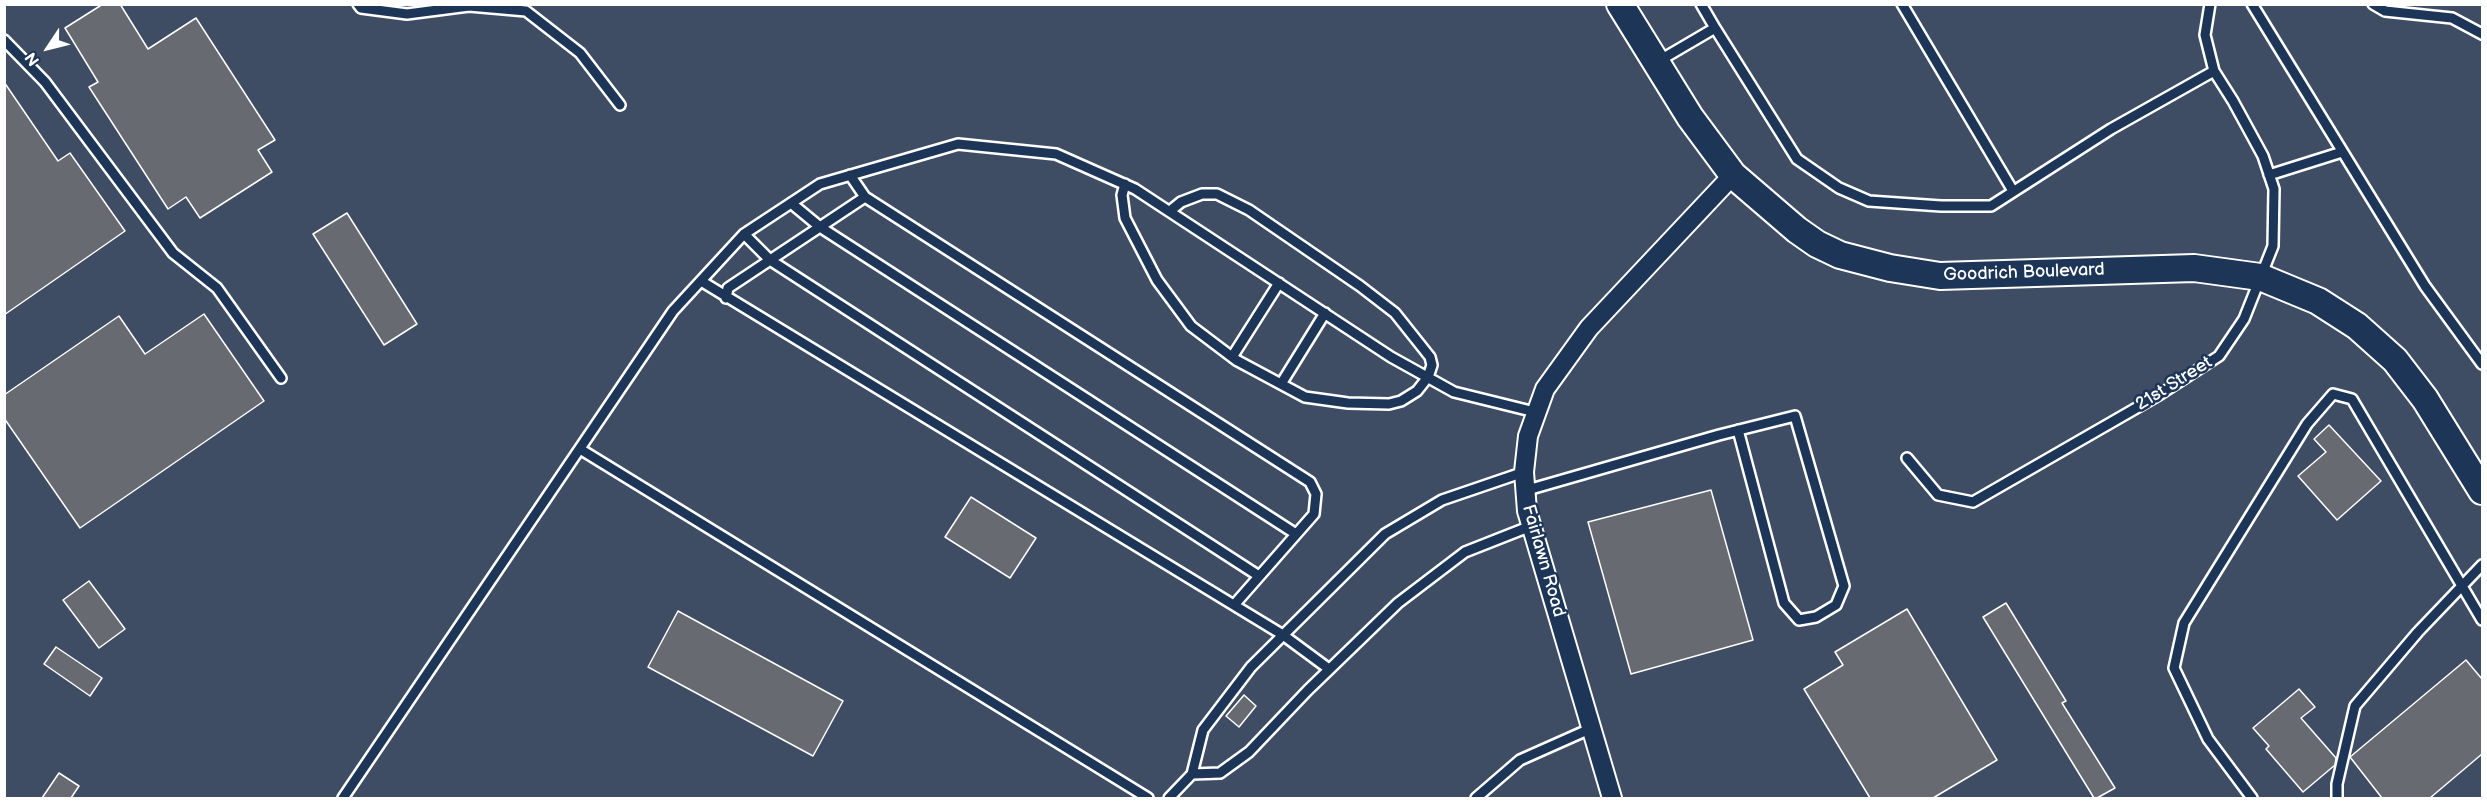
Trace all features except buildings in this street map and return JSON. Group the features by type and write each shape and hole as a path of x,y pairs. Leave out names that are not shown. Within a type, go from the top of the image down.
{"street":[{"name":"Goodrich Boulevard","path":"1620,4 1690,117 1733,175 1797,230 1817,244 1840,255 1890,268 1950,276 2194,268 2260,278"},
{"name":"Fairlawn Road","path":"1612,798 1532,526 1524,491 1528,436 1535,412 1559,368 1589,328 1733,175"},
{"path":"2260,278 2318,301 2357,326 2395,360 2425,399 2482,491"}],"lane":[{"path":"358,4 361,8 407,14 469,6 526,11 580,53 620,105"},
{"path":"1701,4 1797,159 1839,188 1869,201 1941,206 1991,206 2110,129 2214,70"},
{"path":"1902,4 2013,191"},
{"name":"21st Street","path":"1907,458 1938,495 1973,502 2158,395 2219,356 2244,320 2272,246 2274,195 2263,156 2214,70 2205,35 2210,4"},
{"path":"2252,4 2425,286 2482,364"},
{"path":"2373,4 2385,11 2452,18 2482,34"},
{"path":"1655,63 1715,28"},
{"path":"4,40 45,82 173,253 217,288 281,378"},
{"path":"343,798 673,311 744,234 820,184 958,144 1056,154 1125,184 1170,211 1391,357 1454,392 1535,412"},
{"path":"2270,175 2342,152"},
{"path":"850,175 865,197 1310,482 1316,494 1317,505 1314,514 1234,605"},
{"path":"1125,184 1122,195 1125,218 1157,280 1191,326 1232,357 1305,397 1348,403 1389,404 1417,392 1428,377 1432,365 1430,357 1395,313 1360,286 1249,210 1217,194 1202,194 1181,202 1170,211"},
{"path":"726,297 728,288 865,197"},
{"path":"791,203 820,227 1296,534"},
{"path":"744,234 770,260 1259,576"},
{"path":"701,281 1283,635 1329,669"},
{"path":"1232,357 1279,283"},
{"path":"1281,384 1325,313"},
{"path":"2252,798 2208,739 2174,669 2184,623 2307,424 2333,394 2352,399 2482,620"},
{"path":"1524,491 1738,430 1794,416 1844,586 1836,605 1816,617 1799,621 1784,603 1738,430"},
{"path":"580,449 1148,798"},
{"path":"1169,798 1192,774 1203,730 1251,667 1385,534 1442,500 1524,472"},
{"path":"1192,774 1220,773 1249,753 1329,669 1398,603 1465,552 1532,526"},
{"path":"2337,798 2337,784 2355,706 2462,584 2482,565"},
{"path":"1476,798 1520,760 1592,728"}],"shaded area":[{"path":"5,5 2482,5 2482,798 5,798"}]}
